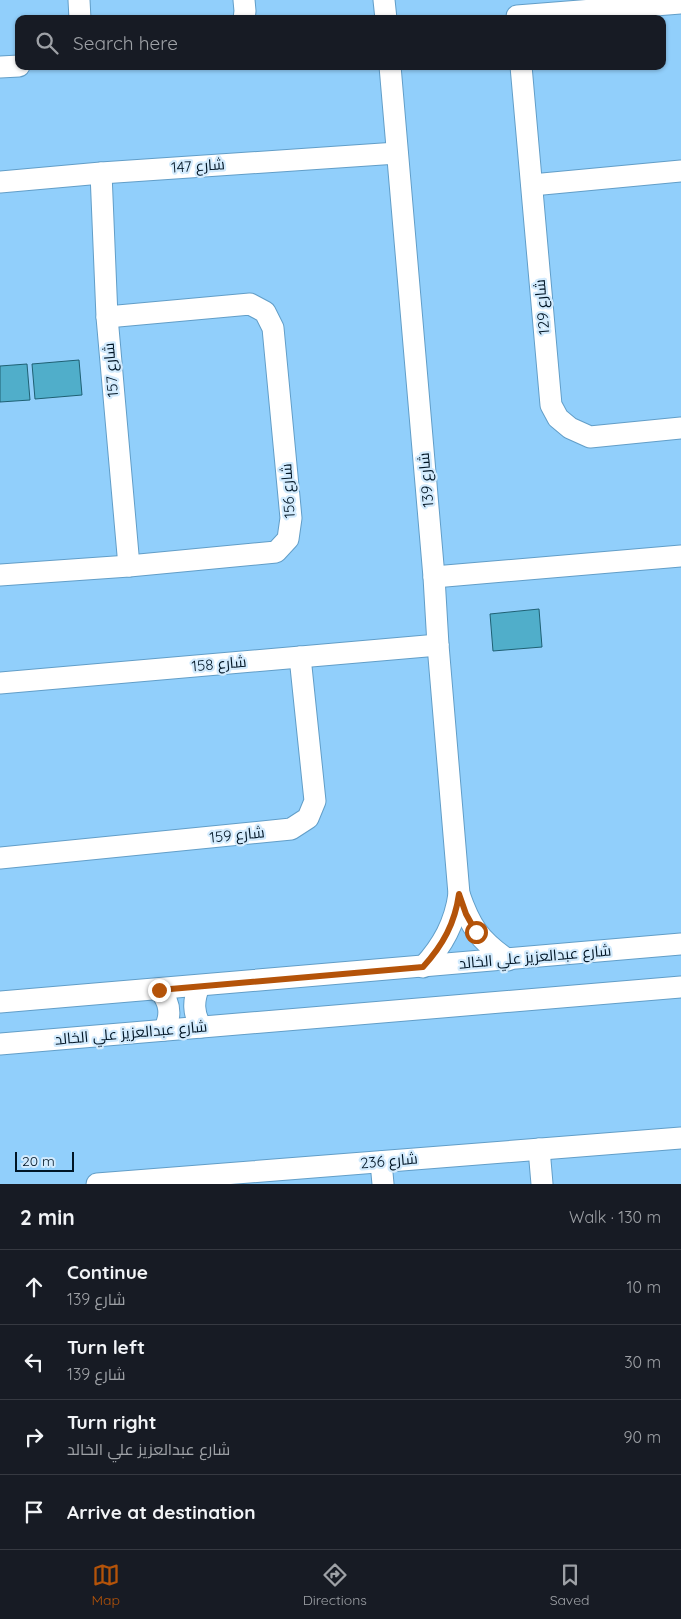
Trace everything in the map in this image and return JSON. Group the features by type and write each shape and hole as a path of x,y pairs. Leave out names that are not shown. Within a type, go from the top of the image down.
{"street":[{"path":"79,0 80,15"},
{"path":"244,0 244,15"},
{"path":"384,0 386,15"},
{"path":"517,12 679,2"},
{"path":"0,67 15,66"},
{"name":"شارع 139","path":"390,70 459,894 466,914 476,932 490,947 508,960"},
{"name":"شارع 129","path":"521,70 550,405 558,418 570,428 590,436 681,428"},
{"name":"شارع 147","path":"0,182 101,173 397,153"},
{"path":"532,185 681,172"},
{"name":"شارع 157","path":"101,173 107,317 129,566"},
{"name":"شارع 156","path":"0,575 129,566 276,552 288,539 291,518 273,328 265,312 250,304 107,317"},
{"path":"434,578 681,556"},
{"name":"شارع 158","path":"0,682 438,645"},
{"name":"شارع 159","path":"0,858 291,829 300,824 308,818 315,800 300,657"},
{"name":"شارع 139","path":"423,967 434,955 451,926 459,894"},
{"name":"شارع عبدالعزيز علي الخالد","path":"0,1002 159,990 681,944"},
{"path":"199,986 195,995 194,1005 201,1027"},
{"name":"شارع عبدالعزيز علي الخالد","path":"0,1044 681,987"},
{"path":"159,990 164,995 169,1008 168,1023 164,1030"},
{"name":"شارع 236","path":"97,1184 193,1180 381,1162 681,1138"},
{"path":"539,1149 542,1184"},
{"path":"381,1162 383,1184"}],"building":[{"path":"79,360 82,395 35,399 32,364"},
{"path":"27,364 30,400 0,402 0,366"},
{"path":"539,609 542,647 493,651 490,614"}],"route":[{"path":"159,990 423,967 434,955 451,926 459,894 466,914 476,932"}]}
